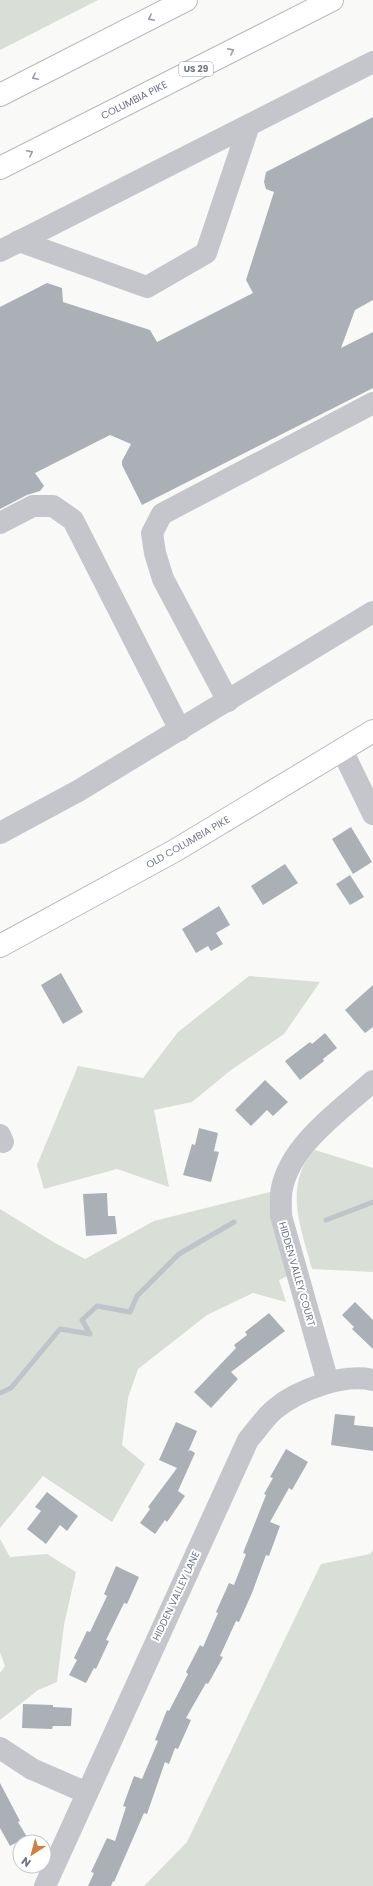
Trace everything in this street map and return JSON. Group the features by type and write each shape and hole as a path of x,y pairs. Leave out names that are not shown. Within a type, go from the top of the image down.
{"main road":[{"path":"0,95 186,0"},
{"name":"COLUMBIA PIKE","path":"0,168 332,0"},
{"name":"OLD COLUMBIA PIKE","path":"0,946 176,850 373,731"}],"street":[{"path":"0,251 373,62"},
{"path":"20,241 147,287 206,253 249,125"},
{"path":"228,701 163,579 155,553 152,533 162,514 373,403"},
{"path":"0,523 33,506 53,506 73,520 180,730"},
{"path":"0,833 78,791 373,612"},
{"path":"342,750 373,814"},
{"name":"HIDDEN VALLEY COURT","path":"328,1382 281,1216 282,1189 295,1155 307,1141 373,1081"},
{"name":"HIDDEN VALLEY LANE","path":"45,1886 248,1440 274,1410 291,1398 328,1382 365,1378 373,1380"},
{"path":"0,1748 32,1769 87,1793"}],"shaded area":[{"path":"0,0 98,0 0,50"},
{"path":"249,976 320,982 284,1034 231,1070 192,1102 154,1110 169,1187 117,1169 44,1189 37,1165 78,1066 143,1078 178,1032"},
{"path":"315,1150 373,1168 373,1272 312,1269 297,1208 297,1192 299,1177 305,1163"},
{"path":"274,1191 290,1275 279,1280 286,1302 253,1293 207,1315 138,1369 128,1398 122,1445 145,1464 112,1522 43,1476 0,1528 0,1209 55,1243 85,1259 154,1221"},
{"path":"0,1539 10,1557 47,1554 76,1572 64,1625 57,1682 38,1690 0,1720 0,1673 5,1666 0,1652"},
{"path":"373,1550 373,1886 144,1886 187,1842 321,1564 370,1554"}],"building":[{"path":"373,117 373,300 355,310 341,348 373,332 373,388 142,505 122,465 122,461 131,444 110,435 35,473 44,486 40,491 27,495 0,509 0,307 47,283 62,288 63,302 150,330 157,342 253,293 246,280 274,192 266,189 264,182 266,172"},
{"path":"351,827 372,862 353,874 332,839"},
{"path":"285,864 298,883 263,905 251,886"},
{"path":"350,875 364,897 350,905 336,884"},
{"path":"219,906 230,925 216,933 223,944 211,951 208,946 196,953 182,929"},
{"path":"61,973 83,1012 63,1024 41,985"},
{"path":"373,985 373,1027 365,1033 345,1010"},
{"path":"325,1033 337,1048 323,1059 324,1061 300,1080 285,1061 310,1042 312,1044"},
{"path":"265,1080 288,1102 273,1116 267,1110 251,1126 235,1110"},
{"path":"199,1128 218,1133 214,1151 219,1152 211,1182 183,1175 192,1144 195,1145"},
{"path":"107,1193 108,1216 115,1216 117,1234 86,1236 83,1194"},
{"path":"355,1302 373,1320 373,1349 352,1329 354,1327 342,1315"},
{"path":"269,1313 285,1331 231,1372 238,1379 211,1408 194,1392 236,1348 234,1345 247,1335 245,1332"},
{"path":"335,1414 355,1416 354,1425 373,1427 373,1451 331,1445"},
{"path":"176,1422 197,1431 188,1452 190,1450 195,1453 178,1491 185,1496 167,1522 165,1520 155,1534 140,1523 150,1509 148,1507 177,1468 159,1460"},
{"path":"286,1449 308,1462 292,1490 289,1488 270,1522 280,1526 269,1556 266,1555 252,1593 239,1622 236,1621 220,1656 223,1657 186,1718 191,1720 178,1749 175,1748 169,1764 165,1762 147,1814 144,1813 114,1882 113,1881 111,1886 88,1886 94,1873 91,1872 107,1838 115,1841 126,1807 123,1806 134,1776 142,1779 158,1741 155,1740 167,1710 169,1711 188,1674 186,1672 200,1645 203,1647 229,1583 234,1585 246,1554 243,1553 266,1495 264,1494 273,1478 270,1477"},
{"path":"47,1492 78,1516 67,1531 60,1525 46,1544 27,1529 41,1511 35,1507"},
{"path":"116,1566 139,1577 127,1604 124,1603 106,1640 109,1641 96,1669 94,1668 86,1683 69,1675 77,1660 74,1658 87,1631 90,1632 107,1596 104,1594"},
{"path":"23,1704 53,1705 53,1707 72,1708 71,1726 53,1726 52,1729 22,1728"},
{"path":"0,1783 25,1834 12,1834 12,1845 10,1846 0,1828"}],"waterway":[{"path":"326,1220 373,1202"},
{"path":"0,1393 11,1388 60,1329 90,1334 82,1320 97,1306 130,1312 137,1296 179,1254 234,1222"}]}
